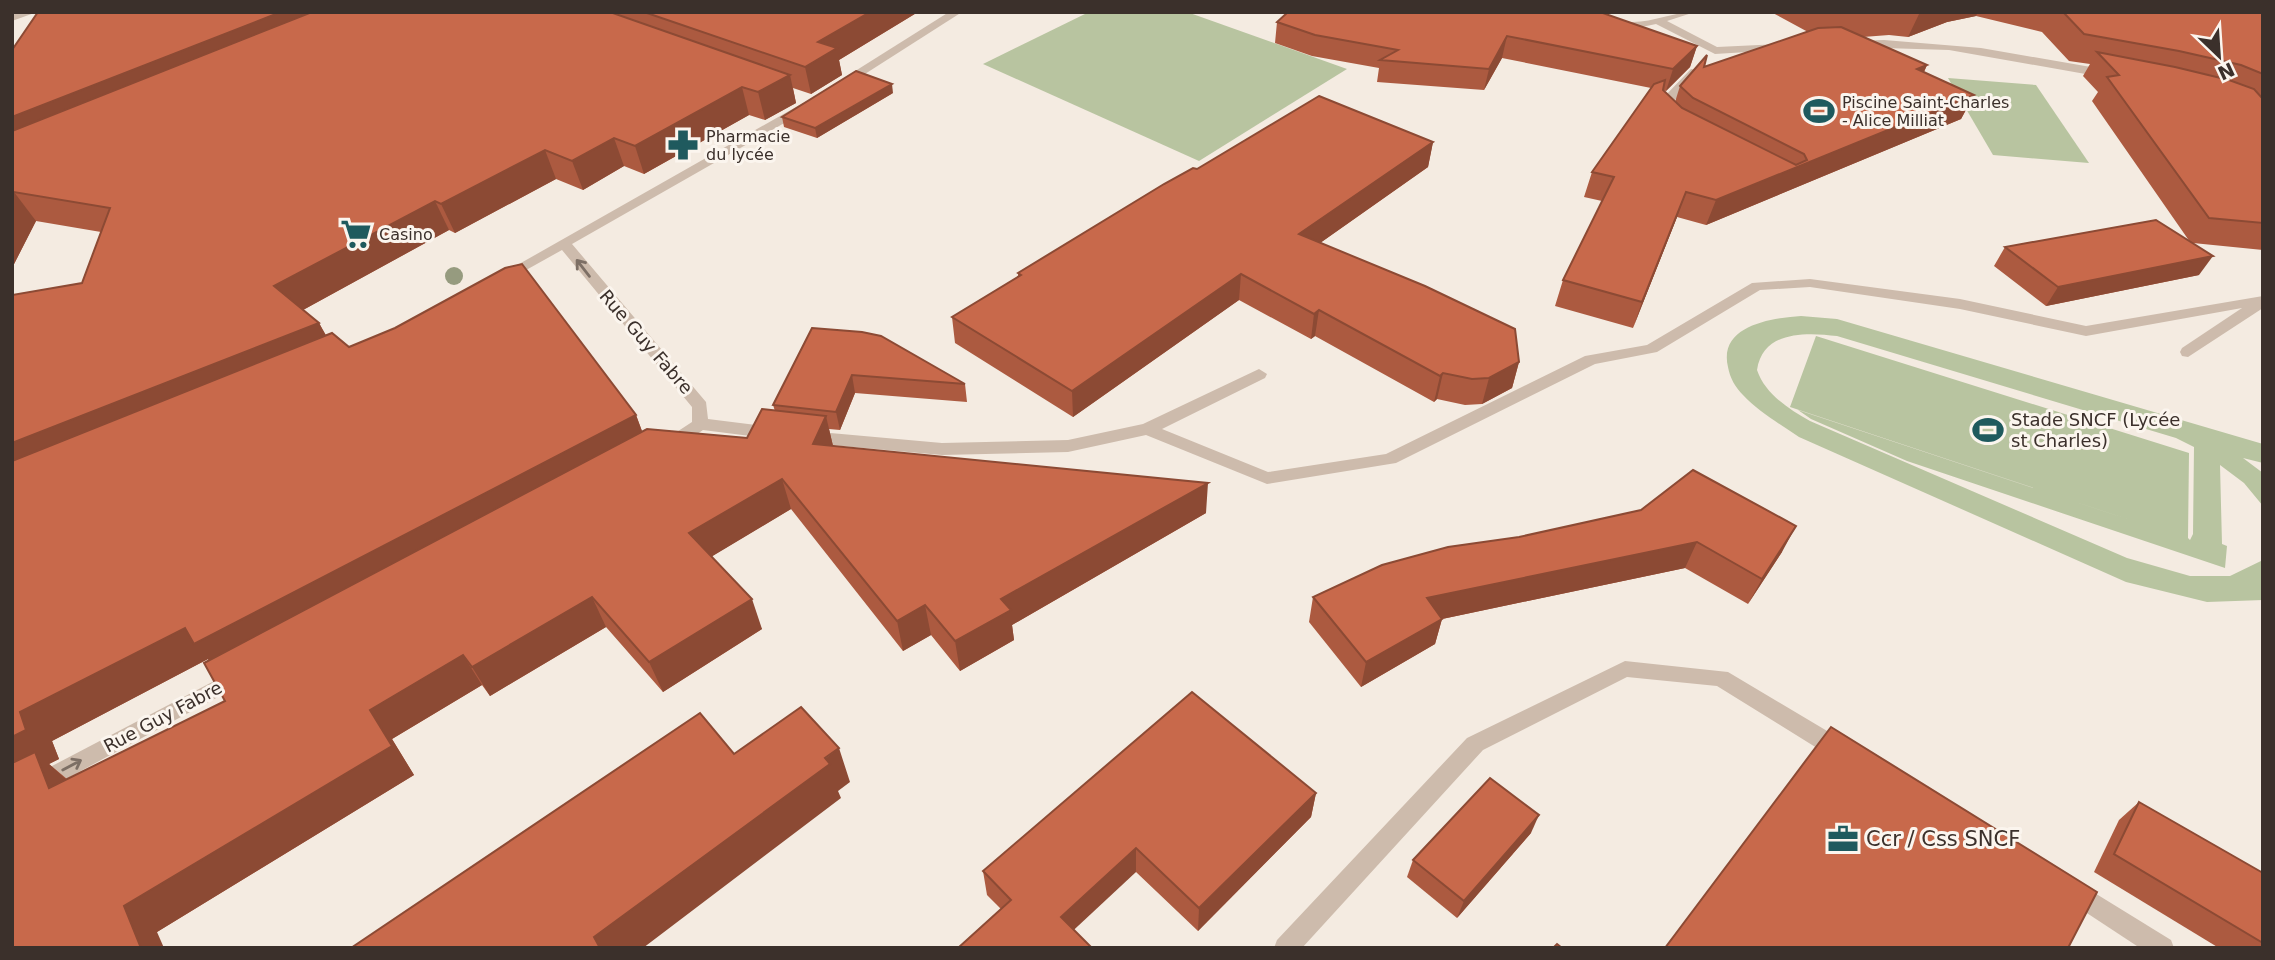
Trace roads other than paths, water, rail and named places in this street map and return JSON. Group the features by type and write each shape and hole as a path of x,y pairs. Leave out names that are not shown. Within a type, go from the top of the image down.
{"street":[{"path":"15,17 32,12"},
{"path":"489,285 957,12"},
{"path":"1583,12 1632,26 1690,12"},
{"path":"1657,20 1715,51 1793,47"},
{"path":"1845,44 1889,41 1968,48 2123,77"},
{"path":"1679,127 1663,112 1667,100 1715,51"},
{"name":"Rue Guy Fabre","path":"564,243 700,406 700,424"},
{"path":"1147,429 1267,478 1390,460 1591,360 1651,349 1757,286 1810,283 1960,304 2086,331 2263,300"},
{"path":"2188,352 2263,300"},
{"path":"649,455 682,438 700,424 942,449 1068,446 1147,429 1259,374"},
{"name":"Rue Guy Fabre","path":"12,798 255,667"},
{"path":"1286,948 1475,744 1625,669 1721,678 1862,763"},
{"path":"2050,877 2121,919 2162,948"}],"place":[{"name":"Piscine Saint-Charles - Alice Milliat","path":"1819,111"},
{"name":"Pharmacie du lycée","path":"683,145"},
{"name":"Casino","path":"356,234"},
{"name":"Stade SNCF (Lycée st Charles)","path":"1988,430"},
{"name":"Ccr / Css SNCF","path":"1843,839"}]}
